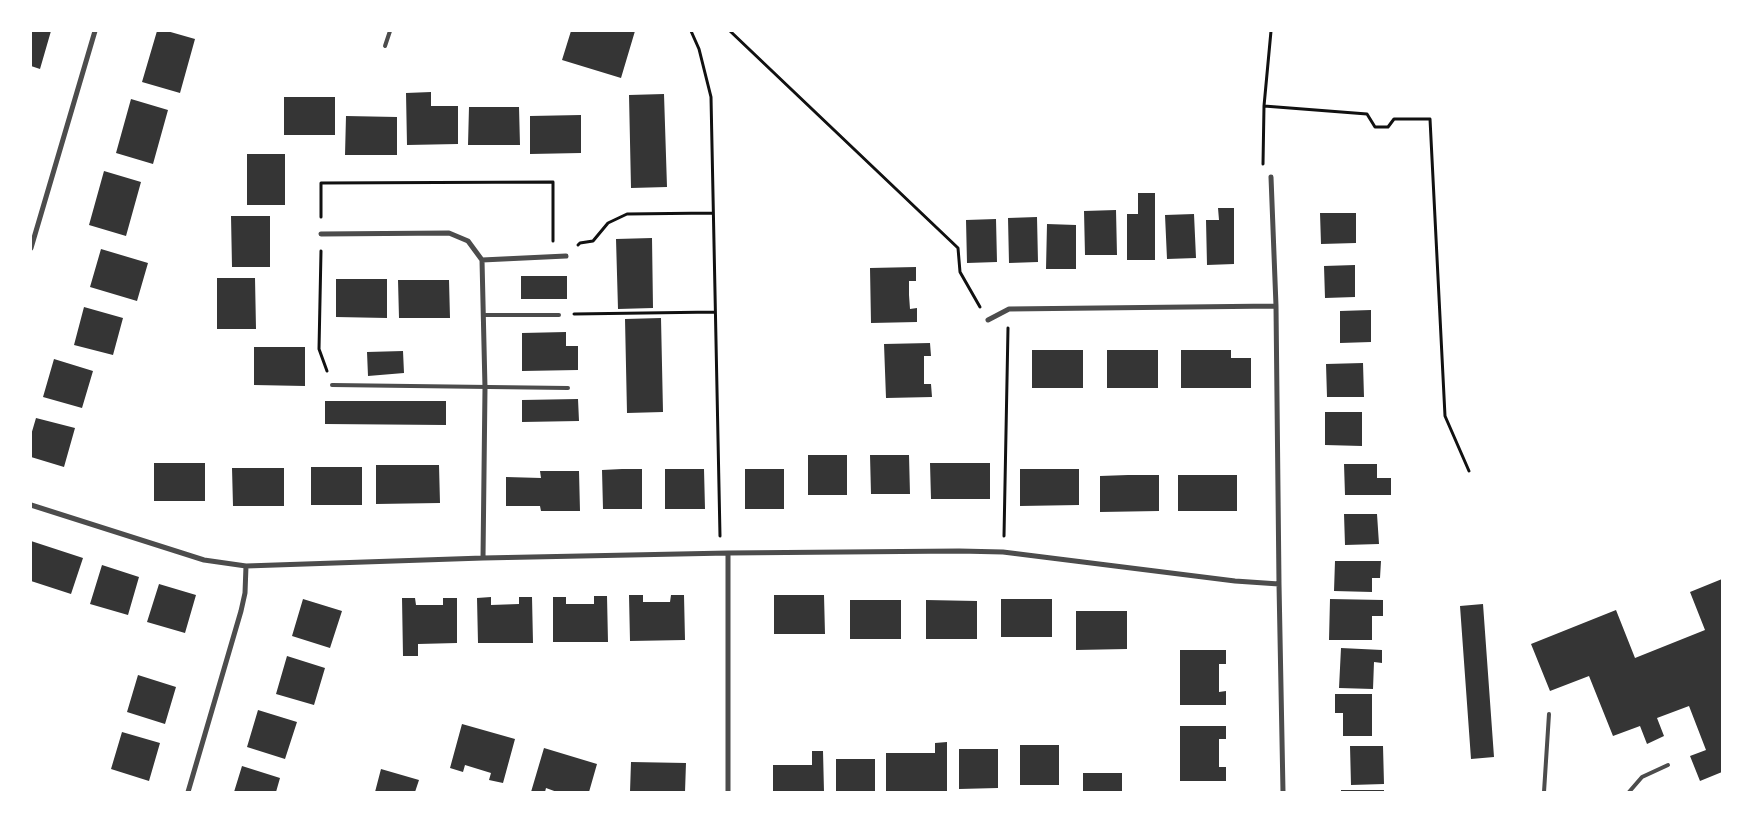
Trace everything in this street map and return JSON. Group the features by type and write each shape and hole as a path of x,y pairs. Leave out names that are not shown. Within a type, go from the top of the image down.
{"street":[{"path":"31,248 95,31"},
{"path":"1271,177 1276,306 1283,792"},
{"path":"321,234 449,233 468,241 482,260 484,315 482,558"},
{"path":"482,260 566,256"},
{"path":"988,320 1009,309 1276,306"},
{"path":"31,505 204,560 246,566 482,558 728,553 1003,552 1235,581 1279,584"},
{"path":"728,553 728,792"},
{"path":"188,792 241,611 245,593 246,566"}],"lane":[{"path":"385,46 390,31"},
{"path":"484,315 560,314"},
{"path":"332,386 568,388"},
{"path":"1544,792 1549,714"},
{"path":"1629,792 1642,777 1668,765"}],"path":[{"path":"691,31 699,49 711,97 720,536 728,553"},
{"path":"730,31 958,248 960,272 988,320"},
{"path":"1271,31 1264,106 1262,176 1271,177"},
{"path":"1264,106 1368,114 1375,127 1388,127 1394,119 1430,119 1445,416 1469,471"},
{"path":"566,256 580,243 593,241 608,223 627,214 713,213"},
{"path":"1003,552 1009,309"},
{"path":"560,314 715,312"}],"building":[{"path":"31,31 51,31 40,69 31,66"},
{"path":"157,31 167,31 195,39 180,93 142,82"},
{"path":"571,31 635,31 621,78 562,60"},
{"path":"431,92 431,106 458,106 458,144 407,145 406,93"},
{"path":"664,94 667,187 631,188 629,95"},
{"path":"284,97 335,97 335,135 284,135"},
{"path":"131,99 168,110 153,164 116,153"},
{"path":"469,107 519,107 520,145 468,145"},
{"path":"581,115 581,153 530,154 530,116"},
{"path":"346,116 397,117 397,155 345,155"},
{"path":"247,154 285,154 285,205 247,205"},
{"path":"104,171 141,182 126,236 89,225"},
{"path":"1138,193 1155,193 1155,260 1127,260 1127,214 1138,214"},
{"path":"1218,208 1234,208 1234,264 1207,265 1206,220 1219,220"},
{"path":"1116,210 1117,255 1085,255 1084,211"},
{"path":"1320,213 1356,213 1356,243 1321,244"},
{"path":"1194,214 1196,258 1167,259 1165,215"},
{"path":"231,216 270,216 270,267 232,267"},
{"path":"1037,217 1038,262 1009,263 1008,218"},
{"path":"996,219 997,262 967,263 966,220"},
{"path":"1047,224 1076,225 1076,269 1046,269"},
{"path":"652,238 653,308 618,309 616,239"},
{"path":"101,249 148,263 137,301 90,287"},
{"path":"1355,265 1355,297 1325,298 1324,266"},
{"path":"916,267 916,281 909,281 909,295 910,309 917,308 917,322 871,323 870,268"},
{"path":"521,276 567,276 567,299 521,299"},
{"path":"217,278 255,278 256,329 217,329"},
{"path":"336,279 387,279 387,318 336,317"},
{"path":"398,280 449,280 450,318 399,318"},
{"path":"84,307 123,318 113,355 74,345"},
{"path":"1371,310 1371,342 1340,343 1340,311"},
{"path":"661,318 663,412 627,413 625,319"},
{"path":"566,332 566,346 578,346 578,370 522,371 522,333"},
{"path":"930,343 931,356 924,356 924,384 931,384 932,397 886,398 884,344"},
{"path":"254,347 305,347 305,386 254,385"},
{"path":"1032,350 1083,350 1083,388 1032,388"},
{"path":"1107,350 1158,350 1158,388 1107,388"},
{"path":"1181,350 1231,350 1231,358 1251,358 1251,388 1181,388"},
{"path":"403,351 404,373 368,376 367,352"},
{"path":"54,359 93,371 82,408 43,397"},
{"path":"1363,363 1364,397 1327,397 1326,364"},
{"path":"578,399 579,421 522,422 522,400"},
{"path":"325,401 446,401 446,425 325,424"},
{"path":"1325,412 1362,412 1362,446 1325,445"},
{"path":"36,418 75,428 64,467 31,457 31,435"},
{"path":"808,455 847,455 847,495 808,495"},
{"path":"870,455 909,455 910,494 871,494"},
{"path":"154,463 205,463 205,501 154,501"},
{"path":"930,463 990,463 990,499 931,499"},
{"path":"1344,464 1377,464 1377,478 1391,478 1391,495 1345,495"},
{"path":"376,465 439,465 440,503 376,504"},
{"path":"311,467 362,467 362,505 311,505"},
{"path":"232,468 284,468 284,506 233,506"},
{"path":"642,469 642,509 603,509 602,470"},
{"path":"665,469 704,469 705,509 665,509"},
{"path":"745,469 784,469 784,509 745,509"},
{"path":"1020,469 1079,469 1079,505 1020,506"},
{"path":"540,471 579,471 580,511 541,511 540,506 506,506 506,477 541,478"},
{"path":"1159,475 1159,511 1100,512 1100,476"},
{"path":"1178,475 1237,475 1237,511 1178,511"},
{"path":"1344,514 1377,514 1379,544 1345,545"},
{"path":"31,541 83,558 71,594 31,581"},
{"path":"1335,561 1381,561 1380,578 1372,578 1372,592 1334,591"},
{"path":"102,565 139,577 128,615 90,604"},
{"path":"1722,579 1722,772 1700,781 1690,756 1706,750 1689,706 1657,718 1664,736 1647,744 1640,726 1613,736 1589,676 1550,691 1531,644 1616,610 1635,658 1705,630 1690,592"},
{"path":"159,584 196,595 185,633 147,622"},
{"path":"629,595 643,595 643,602 670,602 671,595 684,595 685,640 630,641"},
{"path":"774,595 824,595 825,634 774,634"},
{"path":"594,596 607,596 608,642 553,642 553,597 566,597 566,604 594,604"},
{"path":"491,597 491,605 519,604 519,597 532,597 533,643 478,643 477,598"},
{"path":"402,598 415,598 416,605 443,605 443,598 457,598 457,643 418,644 418,656 403,656"},
{"path":"303,599 342,611 330,648 292,636"},
{"path":"1001,599 1052,599 1052,637 1001,637"},
{"path":"1330,599 1383,600 1383,616 1372,616 1372,640 1329,640"},
{"path":"850,600 901,600 901,639 850,639"},
{"path":"926,600 977,601 977,639 926,639"},
{"path":"1483,604 1494,757 1471,759 1460,606"},
{"path":"1076,611 1127,611 1127,649 1076,650"},
{"path":"1341,648 1382,650 1382,663 1374,662 1373,689 1339,688"},
{"path":"1180,650 1226,650 1226,664 1219,664 1219,692 1226,691 1226,705 1180,705"},
{"path":"287,656 325,668 314,705 276,694"},
{"path":"138,675 176,687 165,724 127,712"},
{"path":"1335,694 1372,694 1372,736 1343,736 1343,713 1335,713"},
{"path":"258,710 297,722 285,759 247,747"},
{"path":"462,724 515,739 503,783 489,780 491,773 465,765 463,772 450,768"},
{"path":"1180,726 1226,726 1226,739 1219,739 1219,767 1226,767 1226,781 1180,781"},
{"path":"122,732 160,743 149,781 111,769"},
{"path":"947,742 947,792 886,792 886,753 935,753 935,743"},
{"path":"1020,745 1059,745 1059,785 1020,785"},
{"path":"1350,746 1383,746 1384,784 1351,785"},
{"path":"544,748 597,764 589,792 557,792 546,788 545,792 531,792"},
{"path":"959,749 998,749 998,788 959,789"},
{"path":"812,751 823,751 824,792 773,792 773,765 812,765"},
{"path":"836,759 875,759 875,792 836,792"},
{"path":"631,762 686,763 685,792 630,792"},
{"path":"242,766 280,778 276,792 234,792"},
{"path":"381,769 419,780 415,792 375,792"},
{"path":"1083,773 1122,773 1122,792 1083,792"},
{"path":"1341,790 1384,790 1384,792 1341,792"}]}
